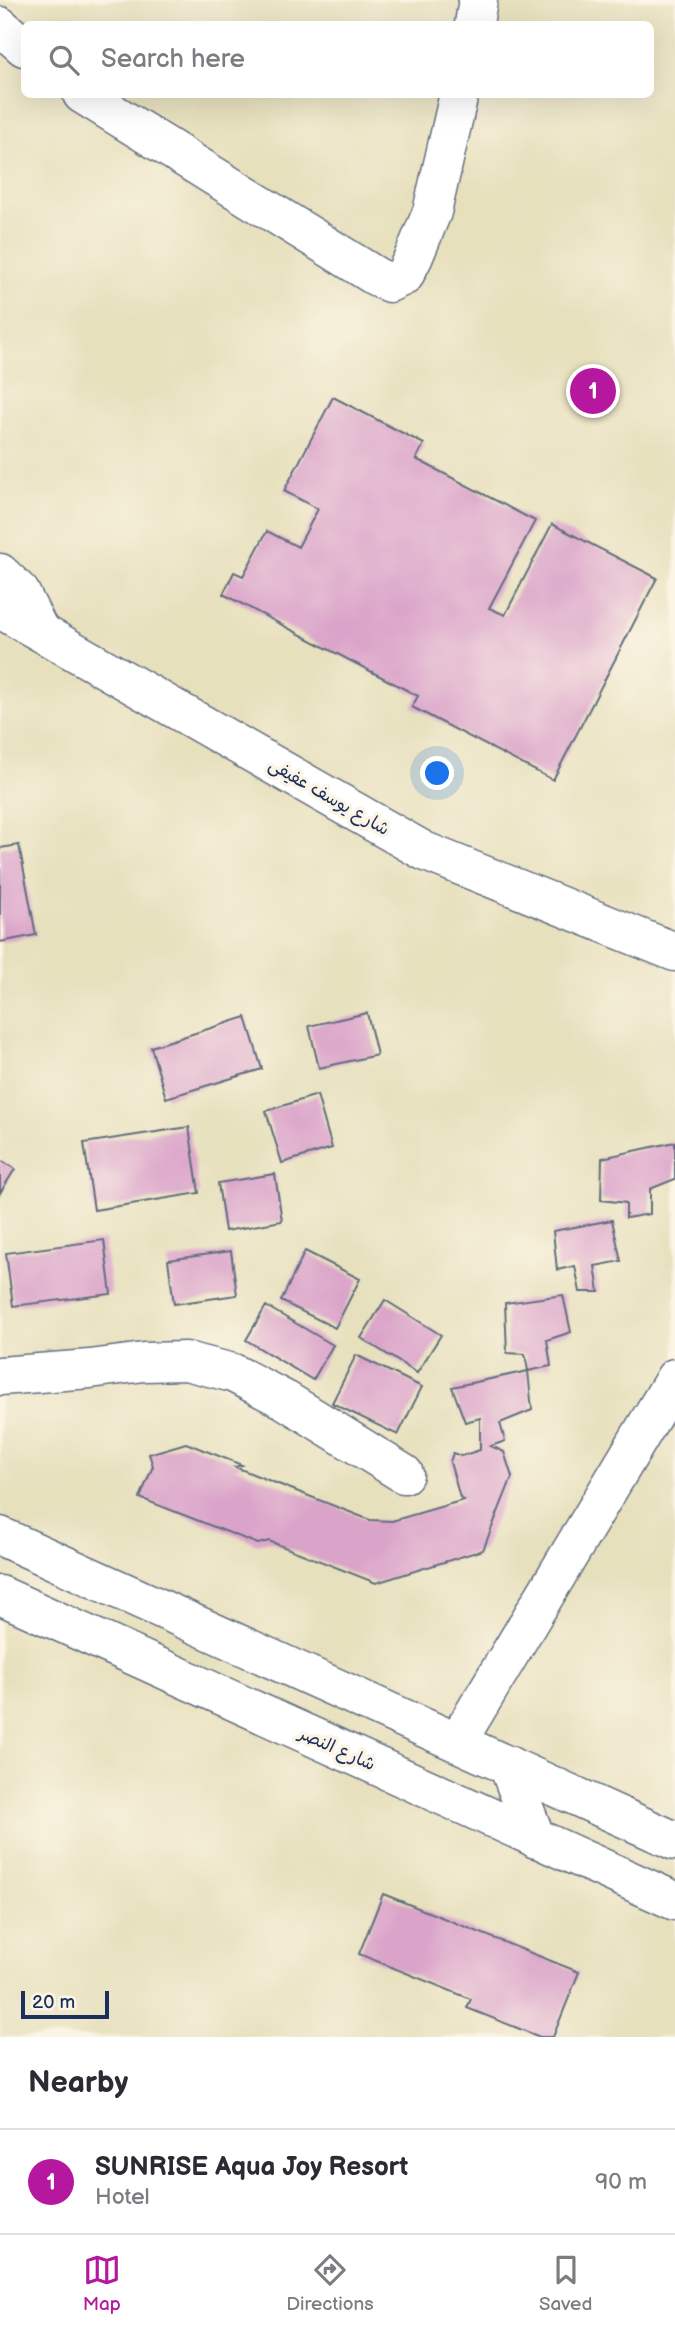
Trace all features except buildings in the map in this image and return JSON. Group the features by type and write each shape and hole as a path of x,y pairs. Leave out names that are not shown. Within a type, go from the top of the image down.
{"street":[{"path":"474,21 478,0"},
{"path":"0,26 21,44"},
{"path":"88,98 390,283 404,276 432,212 458,98"},
{"path":"0,573 20,592 40,631"},
{"name":"شارع يوسف عفيفى","path":"0,608 424,850 675,952"},
{"path":"0,1376 144,1362 186,1361 233,1373 285,1400 404,1474"},
{"path":"457,1742 675,1378"},
{"path":"0,1536 675,1841"},
{"name":"شارع النصر","path":"0,1595 675,1901"},
{"path":"508,1765 536,1839"}],"place":[{"name":"SUNRISE Aqua Joy Resort","path":"593,391"}]}
